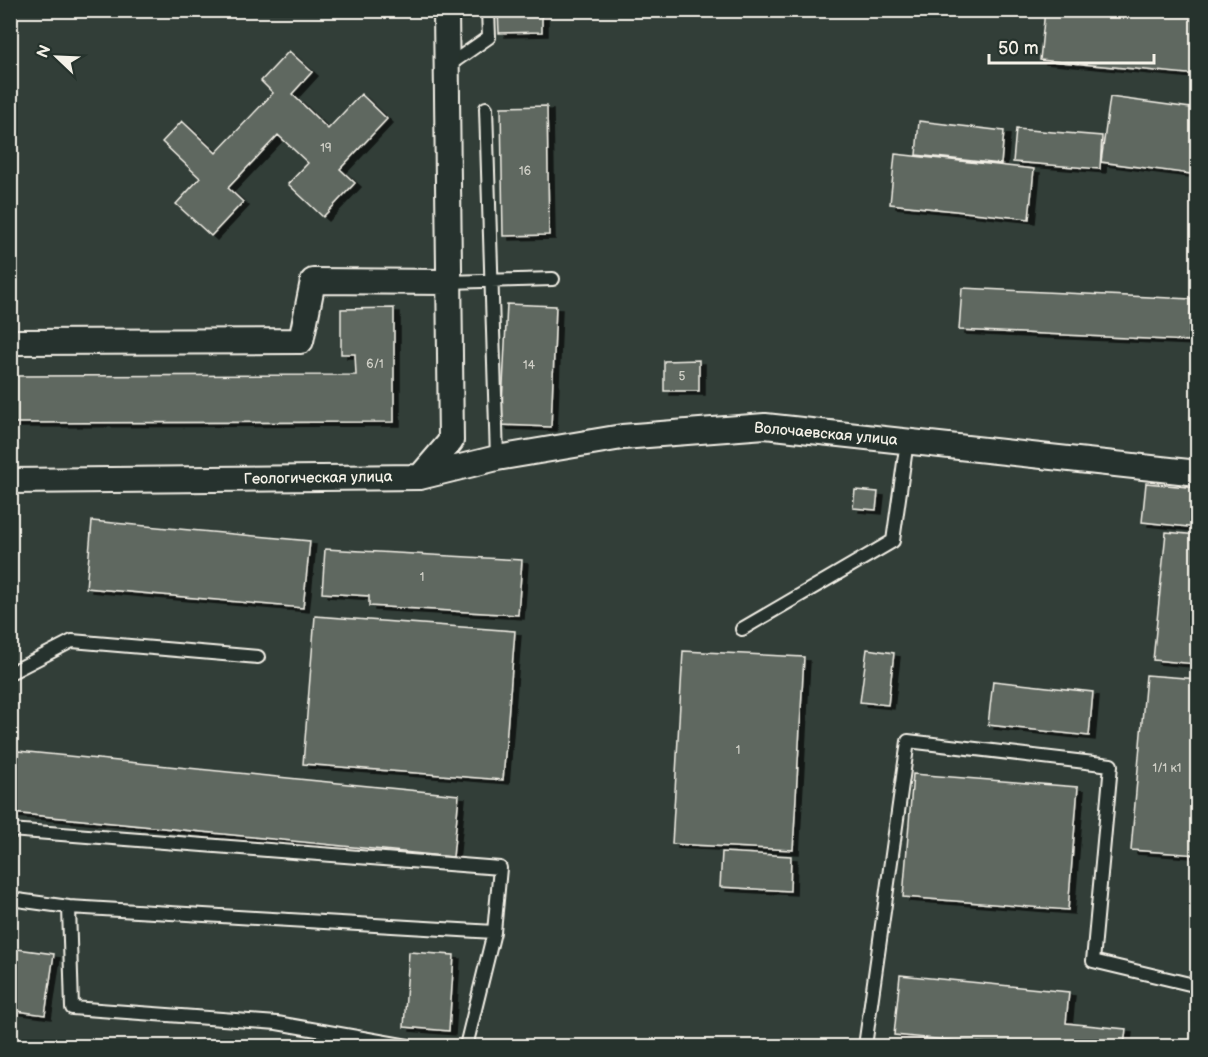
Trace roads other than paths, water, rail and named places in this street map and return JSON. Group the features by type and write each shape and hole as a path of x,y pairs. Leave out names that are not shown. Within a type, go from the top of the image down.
{"street":[{"path":"420,477 451,441 446,10"},
{"path":"10,342 301,341 313,281 448,282"},
{"name":"Волочаевская улица","path":"420,477 497,458 622,437 765,426 1197,473"},
{"name":"Геологическая улица","path":"10,481 420,477"}],"lane":[{"path":"446,68 489,37 488,10"},
{"path":"486,108 494,281 497,458"},
{"path":"448,282 553,279"},
{"path":"742,629 893,541 907,441"},
{"path":"10,673 72,641 258,657"},
{"path":"865,1047 908,741 1111,765 1093,961 1197,986"},
{"path":"10,830 500,868 494,932 466,1047"},
{"path":"10,899 69,907 494,932"},
{"path":"69,907 72,1008 277,1023 408,1047"}]}
